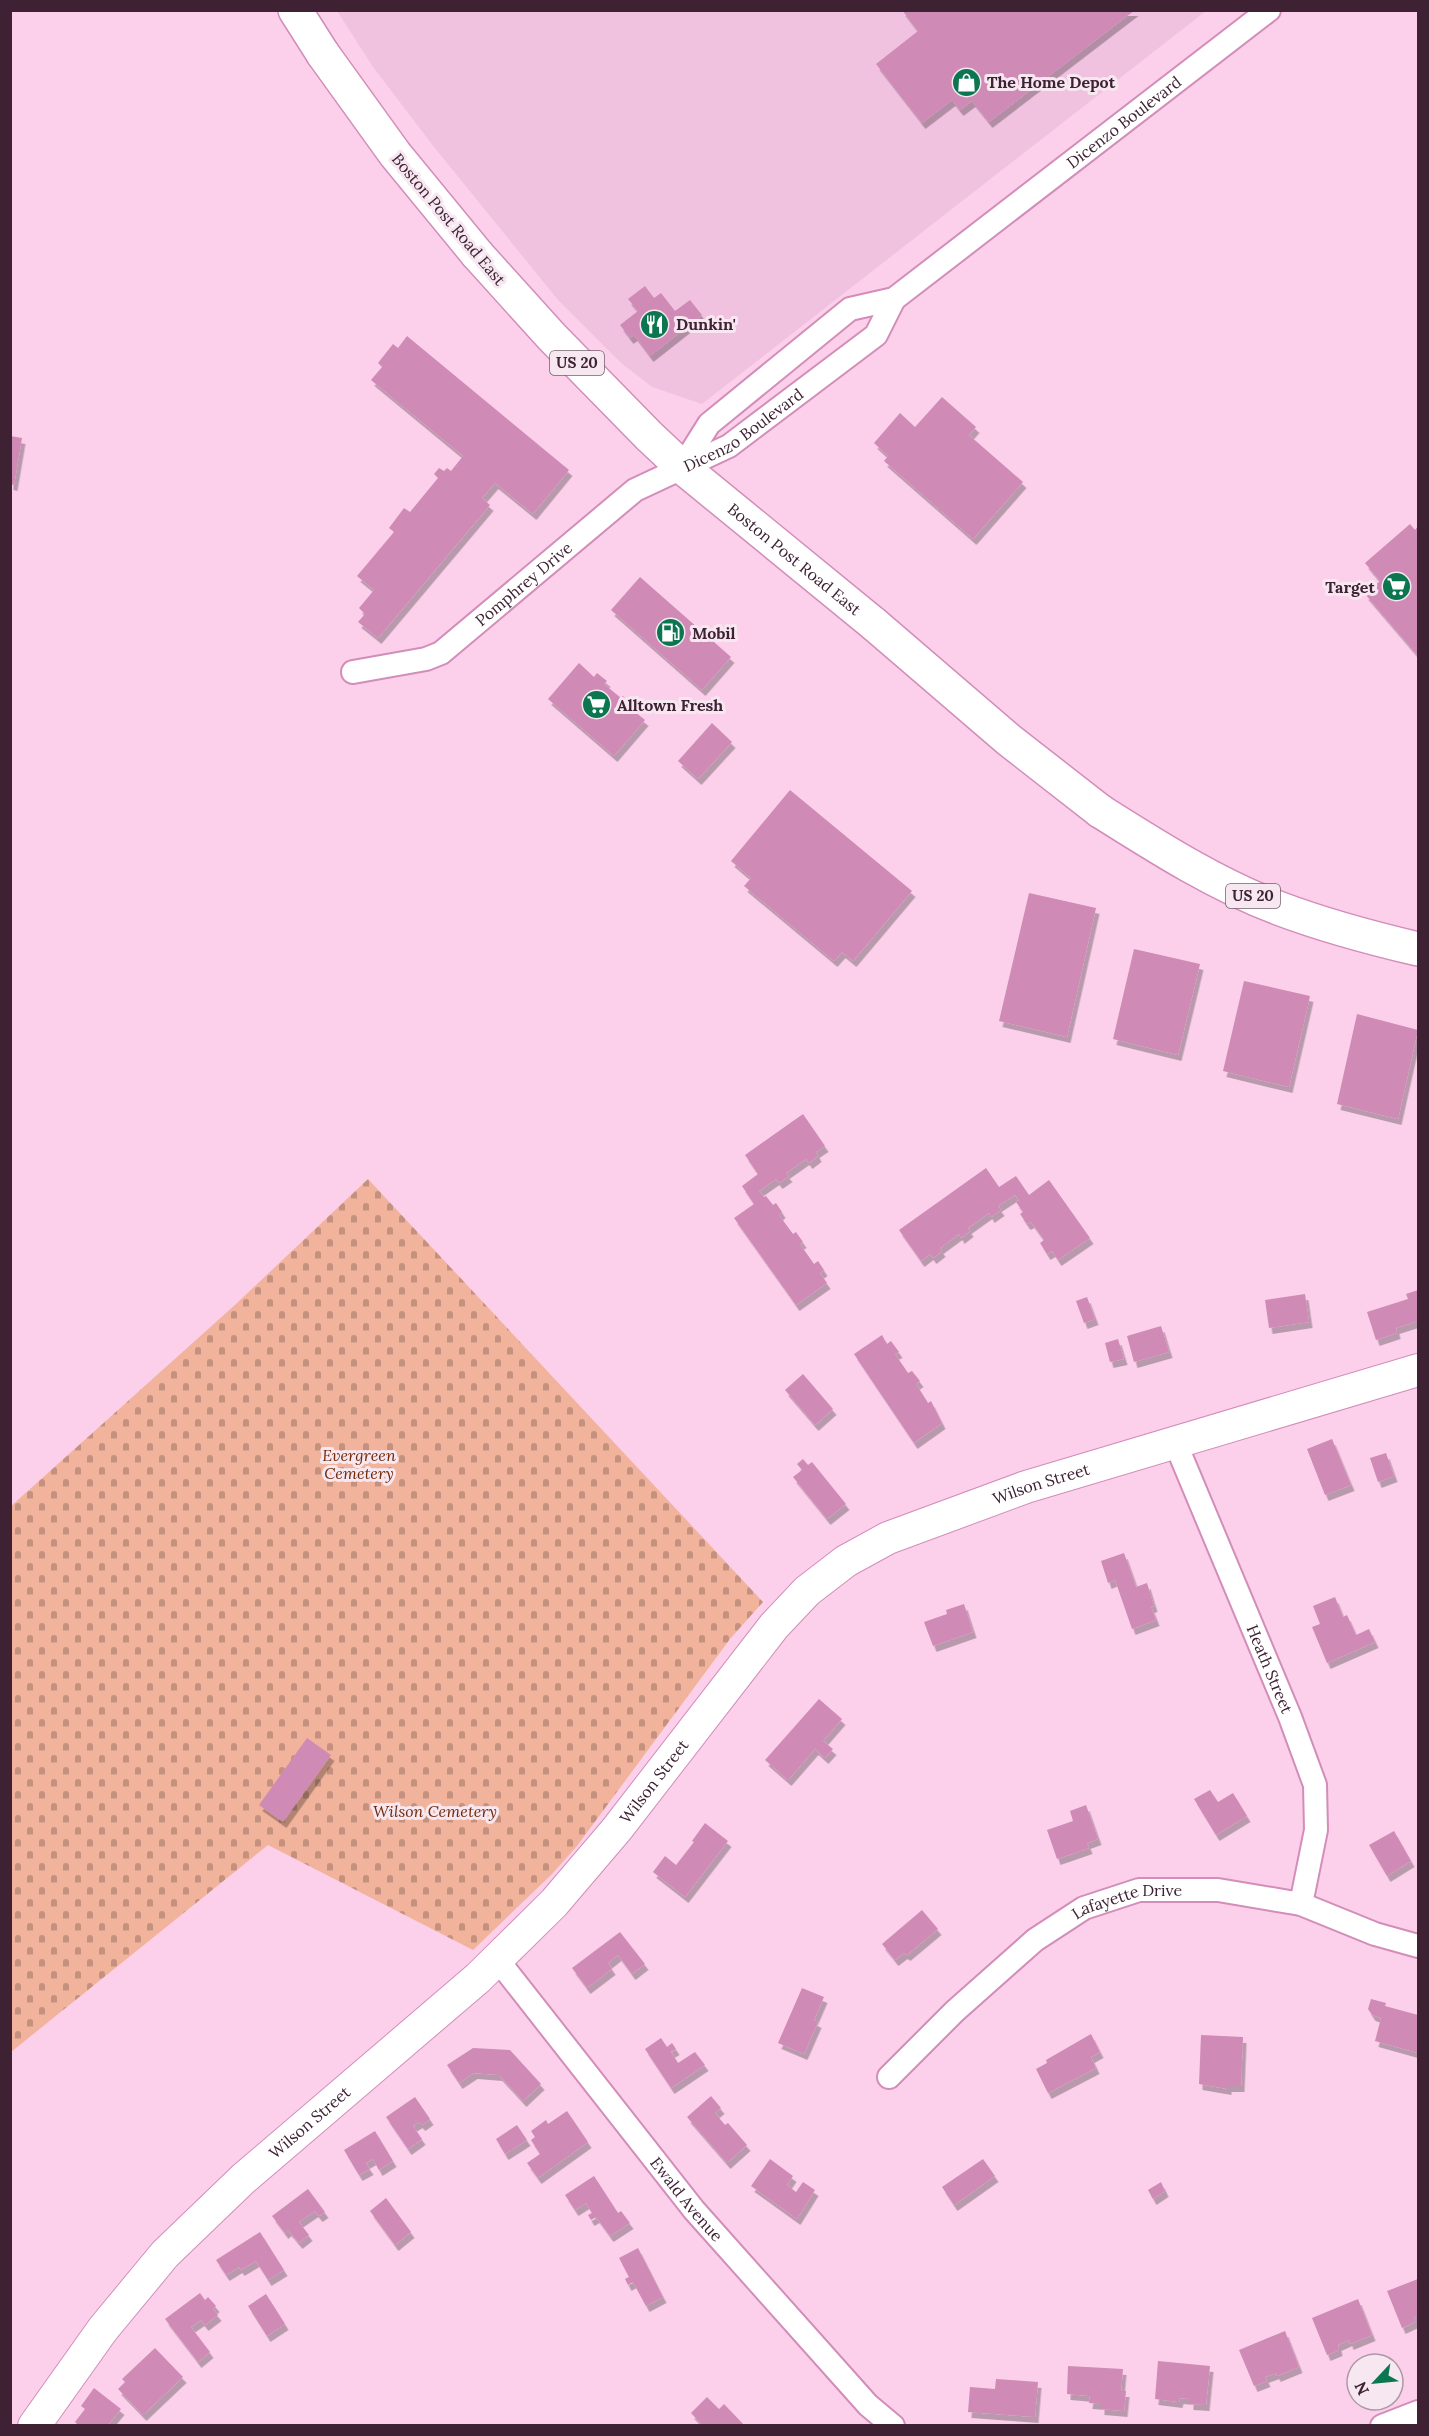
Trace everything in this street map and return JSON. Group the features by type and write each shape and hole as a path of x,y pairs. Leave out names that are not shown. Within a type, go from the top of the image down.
{"main road":[{"name":"Boston Post Road East","path":"294,10 395,154 477,254 586,373 682,467 874,624 1009,740 1101,811 1190,866 1276,907 1372,938 1419,949"}],"street":[{"name":"Dicenzo Boulevard","path":"682,467 709,424 850,309 894,299 1269,10"},
{"name":"Dicenzo Boulevard","path":"682,467 729,446 876,335 894,299"},
{"name":"Pomphrey Drive","path":"353,672 426,659 441,653 635,490 682,467"},
{"name":"Wilson Street","path":"34,2426 102,2330 165,2254 243,2179 421,2028 554,1903 610,1836 774,1626 807,1591 846,1561 888,1538 1042,1482 1419,1370"},
{"name":"Heath Street","path":"1175,1442 1290,1717 1315,1785 1316,1830 1301,1904"},
{"name":"Lafayette Drive","path":"889,2077 956,2011 1035,1940 1084,1908 1145,1890 1218,1890 1301,1904 1375,1934 1419,1946"},
{"name":"Ewald Avenue","path":"496,1959 694,2210 862,2397 892,2426"},
{"path":"1382,2426 1419,2412"}],"shaded area":[{"path":"337,11 1206,11 702,404 652,387 621,363 558,300 434,147 373,67"}],"green space":[{"name":"Evergreen Cemetery","path":"368,1179 763,1602 730,1639 577,1846 552,1874 473,1950 268,1845 11,2052 10,1507 236,1304"}],"building":[{"name":"The Home Depot","path":"902,10 1135,10 989,122 972,101 960,110 952,100 922,123 876,64 918,31"},
{"path":"645,286 654,298 661,293 675,311 690,300 702,315 650,356 634,335 630,338 620,325 638,311 628,299"},
{"path":"407,336 569,470 533,514 495,483 482,498 490,505 378,638 358,622 365,614 359,608 374,590 357,576 394,532 389,528 404,508 410,512 438,478 434,474 439,468 444,471 447,468 451,471 463,456 371,380 382,367 378,363 393,344 398,348"},
{"path":"942,397 976,427 969,435 1023,482 973,539 884,461 888,456 874,443 900,413 915,427"},
{"path":"10,436 22,438 14,485 10,484"},
{"name":"Target","path":"1410,524 1415,530 1418,526 1418,656 1365,594 1380,581 1365,563"},
{"path":"640,577 731,657 702,690 611,610"},
{"path":"579,663 594,677 597,673 607,681 604,684 621,698 623,696 632,704 629,707 645,720 614,756 548,699"},
{"path":"712,723 732,742 698,779 678,761"},
{"path":"790,790 912,891 853,961 842,952 834,961 744,886 751,878 731,861"},
{"path":"1029,893 1096,908 1067,1037 999,1021"},
{"path":"1134,949 1200,964 1178,1055 1113,1039"},
{"path":"1244,981 1310,996 1289,1087 1223,1071"},
{"path":"1357,1014 1418,1030 1398,1119 1337,1104"},
{"path":"803,1114 825,1146 816,1152 818,1156 809,1163 806,1159 786,1173 789,1176 779,1183 776,1179 759,1191 773,1205 776,1203 782,1212 779,1215 793,1234 796,1232 803,1242 800,1244 814,1264 818,1261 824,1270 820,1273 827,1283 796,1305 734,1218 754,1204 742,1186 758,1174 745,1155"},
{"path":"986,1168 999,1187 1016,1176 1029,1195 1049,1180 1090,1238 1058,1260 1052,1251 1047,1254 1040,1243 1044,1240 1031,1222 1027,1224 1020,1214 1023,1212 1016,1202 1019,1200 1015,1195 998,1206 1001,1210 991,1217 989,1213 968,1228 970,1231 961,1238 959,1234 940,1248 942,1251 933,1258 930,1254 921,1261 899,1230"},
{"path":"1418,1290 1418,1321 1396,1328 1397,1333 1376,1340 1367,1312 1408,1299 1406,1294"},
{"path":"1305,1294 1309,1322 1269,1328 1265,1300"},
{"path":"1087,1297 1095,1319 1084,1323 1076,1301"},
{"path":"1161,1326 1169,1352 1134,1362 1127,1336"},
{"path":"882,1335 887,1344 891,1341 899,1352 895,1354 908,1373 912,1371 920,1381 916,1384 928,1403 931,1401 942,1423 914,1443 854,1354"},
{"path":"1118,1339 1124,1359 1110,1362 1105,1343"},
{"path":"803,1374 833,1409 815,1425 785,1390"},
{"path":"1332,1439 1351,1485 1325,1495 1307,1449"},
{"path":"1386,1453 1394,1476 1378,1482 1370,1458"},
{"path":"803,1459 808,1465 812,1462 846,1504 827,1519 793,1477 802,1470 797,1464"},
{"path":"1124,1553 1136,1587 1147,1583 1156,1620 1132,1629 1115,1580 1108,1583 1101,1561"},
{"path":"1335,1597 1343,1617 1347,1615 1356,1635 1369,1629 1375,1642 1327,1663 1312,1627 1320,1624 1313,1606"},
{"path":"964,1604 973,1632 933,1646 924,1622 947,1614 946,1610"},
{"path":"819,1699 842,1719 823,1741 833,1749 825,1758 815,1749 788,1780 765,1760"},
{"path":"307,1738 331,1755 283,1822 259,1805"},
{"path":"1210,1790 1218,1802 1233,1793 1247,1816 1216,1835 1194,1799"},
{"path":"1086,1805 1098,1839 1087,1843 1089,1848 1057,1859 1047,1830 1073,1821 1070,1811"},
{"path":"705,1823 728,1841 685,1897 653,1872 665,1856 676,1865"},
{"path":"1394,1831 1411,1861 1387,1876 1369,1845"},
{"path":"922,1910 938,1929 907,1955 904,1953 895,1960 882,1944"},
{"path":"620,1932 645,1964 632,1974 618,1955 608,1963 612,1969 587,1988 572,1968"},
{"path":"802,1988 824,1997 814,2020 818,2022 804,2054 778,2043"},
{"path":"1371,1999 1386,2003 1385,2006 1418,2015 1418,2053 1375,2041 1381,2018 1372,2015 1368,2009"},
{"path":"1091,2034 1100,2052 1091,2057 1096,2068 1048,2093 1036,2069 1047,2063 1046,2060"},
{"path":"1201,2035 1243,2037 1241,2086 1228,2086 1228,2089 1199,2084"},
{"path":"661,2038 667,2047 672,2043 676,2049 671,2052 678,2063 695,2052 705,2065 671,2088 645,2049"},
{"path":"473,2048 510,2050 541,2084 523,2101 499,2075 474,2073 459,2083 447,2065"},
{"path":"711,2096 721,2108 715,2113 725,2125 728,2123 747,2145 727,2163 687,2117"},
{"path":"415,2097 430,2119 422,2125 419,2122 413,2126 422,2139 408,2149 386,2117"},
{"path":"567,2111 588,2142 538,2178 527,2163 540,2154 531,2140 535,2137 531,2131 546,2120 548,2124"},
{"path":"517,2125 527,2140 505,2154 496,2139"},
{"path":"375,2131 393,2161 379,2170 373,2159 366,2163 370,2169 359,2175 344,2150"},
{"path":"770,2159 793,2176 787,2185 796,2192 803,2182 815,2190 797,2219 751,2186"},
{"path":"983,2159 995,2176 954,2205 942,2187"},
{"path":"594,2176 618,2213 621,2211 630,2223 610,2236 596,2217 591,2220 588,2215 592,2213 586,2203 575,2210 565,2195"},
{"path":"1161,2182 1165,2191 1153,2199 1148,2190"},
{"path":"308,2189 325,2212 319,2216 315,2211 299,2222 309,2235 299,2243 288,2230 285,2233 272,2216"},
{"path":"386,2198 411,2232 395,2245 370,2211"},
{"path":"260,2232 284,2270 268,2280 256,2261 241,2270 239,2267 226,2275 216,2260"},
{"path":"638,2248 663,2297 646,2306 633,2282 628,2285 625,2279 629,2277 619,2258"},
{"path":"1418,2279 1418,2316 1414,2318 1415,2322 1402,2328 1387,2291"},
{"path":"200,2293 205,2300 208,2297 216,2306 213,2309 218,2315 205,2325 201,2320 191,2327 210,2352 198,2362 165,2319"},
{"path":"266,2294 285,2324 267,2336 248,2306"},
{"path":"1358,2299 1372,2335 1350,2344 1349,2340 1338,2345 1339,2350 1327,2355 1312,2318"},
{"path":"1285,2331 1299,2367 1277,2376 1276,2373 1265,2377 1267,2381 1254,2386 1239,2350"},
{"path":"155,2348 183,2377 143,2415 118,2389 125,2382 122,2379"},
{"path":"1158,2361 1210,2366 1206,2405 1190,2404 1190,2399 1180,2398 1179,2402 1155,2399"},
{"path":"1068,2366 1123,2369 1121,2391 1126,2391 1124,2411 1101,2409 1101,2404 1089,2403 1090,2396 1067,2394"},
{"path":"996,2379 1038,2382 1035,2417 968,2412 970,2387 995,2389"},
{"path":"94,2388 121,2409 107,2426 79,2426 75,2422 85,2409 81,2406"},
{"path":"707,2397 719,2409 724,2404 745,2426 703,2426 691,2413"}],"place":[{"name":"The Home Depot","path":"966,82"},
{"name":"Dunkin'","path":"655,324"},
{"name":"Target","path":"1396,587"},
{"name":"Mobil","path":"671,633"},
{"name":"Alltown Fresh","path":"596,705"}],"park label":[{"name":"Wilson Cemetery","path":"435,1811"}]}
